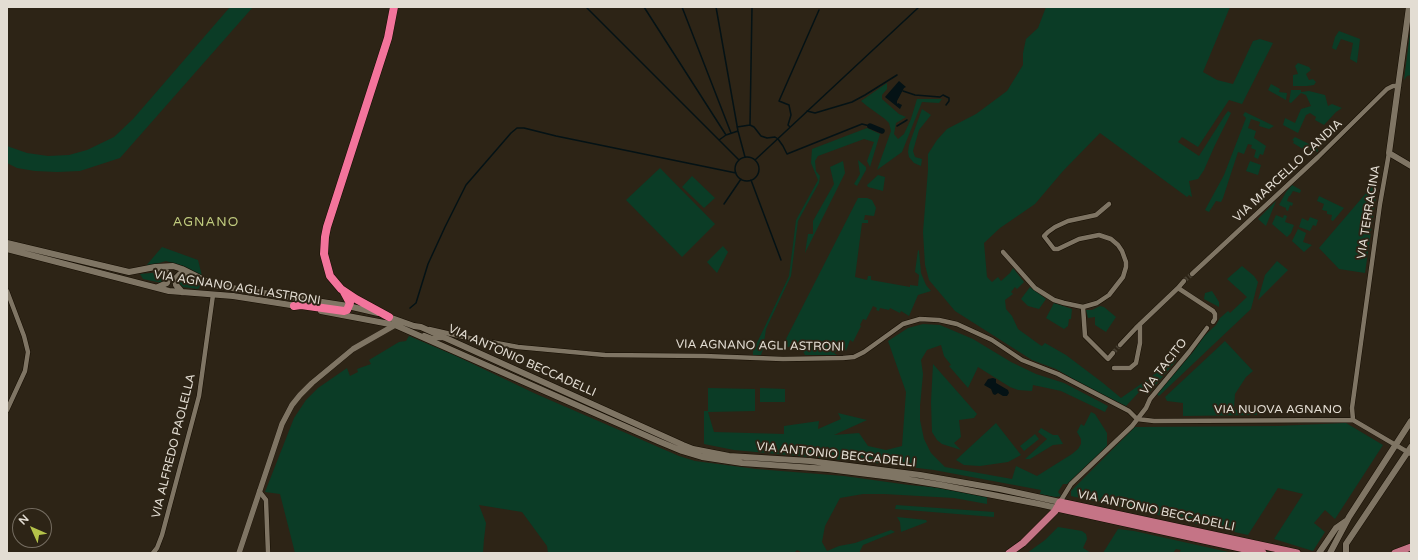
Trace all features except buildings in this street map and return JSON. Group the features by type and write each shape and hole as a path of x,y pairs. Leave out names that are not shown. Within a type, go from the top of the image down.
{"highway":[{"path":"294,306 301,305 344,311 347,310 349,306 349,301 341,289 333,281 327,270 324,254 325,237 388,38 394,7"},
{"path":"341,289 394,320"}],"main road":[{"name":"VIA TERRACINA","path":"1389,153 1409,7"},
{"path":"1389,153 1411,166"},
{"name":"VIA AGNANO AGLI ASTRONI","path":"7,245 129,272 173,266 182,269 204,281 228,288 349,306 394,320"},
{"name":"VIA AGNANO AGLI ASTRONI","path":"7,245 156,287 182,292 232,296 376,321 394,320"},
{"path":"151,268 165,270 169,275 167,283 156,287"},
{"path":"141,271 138,277 147,285"},
{"path":"182,292 176,285 175,281 176,276 185,274 204,281 203,288 195,293"},
{"name":"VIA ANTONIO BECCADELLI","path":"394,320 421,327 683,446 698,450 729,456 810,461 920,475 1008,494 1039,504 1059,505 1297,553"},
{"name":"VIA ANTONIO BECCADELLI","path":"394,320 414,333 658,441 692,454 725,461 828,469 1008,494"},
{"path":"1330,553 1347,520 1411,421"},
{"path":"1346,553 1346,544 1410,451"},
{"path":"1009,553 1023,543 1059,505"},
{"name":"VIA ANTONIO BECCADELLI","path":"1059,505 1263,553"},
{"path":"1319,553 1336,528 1347,520"},
{"path":"1395,553 1411,547"}],"street":[{"name":"VIA MARCELLO CANDIA","path":"1192,274 1318,157 1387,89 1393,86 1399,86"},
{"name":"VIA TERRACINA","path":"1353,420 1353,400 1380,204 1389,153"},
{"path":"1002,252 1025,278 1045,295 1057,301 1083,307 1090,306 1103,300 1118,285 1123,277 1126,262 1122,251 1111,239 1099,235 1079,239 1058,249 1054,248 1046,239 1045,235 1055,227 1068,221 1096,215 1108,204"},
{"path":"1120,345 1133,330 1184,281"},
{"path":"1178,288 1213,311 1215,314 1215,319 1213,322"},
{"path":"7,291 24,336 28,352 25,370 7,410"},
{"name":"VIA ALFREDO PAOLELLA","path":"153,553 162,535 199,396 213,295"},
{"path":"1083,307 1085,336 1108,359 1113,353"},
{"path":"239,553 282,424 289,410 312,383 354,349 379,334 394,320"},
{"name":"VIA AGNANO AGLI ASTRONI","path":"421,327 518,347 605,355 704,356 783,359 854,357 864,352 904,324 920,320 939,320 957,324 992,340 1022,360 1058,374 1129,411 1137,419"},
{"path":"376,321 381,326 379,334"},
{"name":"VIA TACITO","path":"1114,368 1130,368 1136,363 1140,343 1140,324"},
{"name":"VIA TACITO","path":"1059,505 1071,484 1132,426 1146,408 1150,399 1207,328"},
{"path":"414,333 432,338 464,337"},
{"name":"VIA NUOVA AGNANO","path":"1137,419 1154,421 1353,420 1395,445 1410,451"},
{"path":"259,491 266,500 268,553"}],"green space":[{"path":"230,7 253,7 120,158 80,171 35,171 17,168 7,163 7,146 27,153 48,156 69,155 87,150 114,137 133,119"},
{"path":"1046,7 1230,7 1203,72 1217,80 1233,84 1253,41 1260,39 1273,43 1242,104 1229,100 1198,147 1182,137 1178,142 1199,156 1225,115 1228,111 1231,113 1204,170 1198,179 1189,181 1192,197 1189,195 1187,197 1100,133 1063,171 1035,204 1000,228 984,243 987,277 992,282 998,277 1001,281 1013,268 1024,282 1017,289 1015,287 1011,292 1013,294 1005,300 1006,309 1012,316 1018,329 1040,345 1042,346 1045,343 1066,355 1121,398 1155,374 1173,358 1176,361 1147,395 1141,390 1126,406 1089,388 1056,369 1032,360 955,311 929,280 925,265 923,232 928,154 937,140 947,129 976,114 1007,91 1023,65 1023,53 1026,39 1038,28"},
{"path":"1411,25 1411,75 1407,76 1404,80"},
{"path":"1339,31 1360,39 1357,63 1350,59 1353,43 1341,39 1336,50 1332,48 1335,37"},
{"path":"1298,63 1309,67 1311,70 1306,74 1309,80 1313,79 1316,82 1314,85 1293,86 1293,75 1298,74 1295,66"},
{"path":"887,83 887,89 882,95 882,99 899,114 906,117 896,123 894,134 898,139 904,134 911,119 917,99 942,99 939,103 922,102 902,152 877,170 891,131 889,123 885,119 861,101"},
{"path":"1271,84 1280,89 1279,92 1287,93 1286,100 1268,90"},
{"path":"1291,90 1301,90 1301,92 1309,91 1325,95 1328,106 1332,104 1342,108 1336,112 1324,125 1315,120 1316,117 1310,113 1306,115 1298,133 1283,125 1285,118 1295,123 1301,109 1311,106 1306,95 1301,93 1291,103 1289,102"},
{"path":"922,109 931,115 919,130 913,151 915,157 922,159 921,166 914,163 909,157 908,152 909,145"},
{"path":"1245,112 1274,126 1269,129 1259,126 1260,122 1251,119 1248,128 1256,131 1254,138 1266,146 1263,155 1260,154 1258,159 1254,157 1256,150 1251,148 1252,145 1248,144 1244,154 1238,152 1223,198 1221,202 1216,201 1209,212 1205,210 1224,175 1246,118 1243,115"},
{"path":"867,128 880,134 870,167 867,161 874,142 864,139 818,156 815,161 816,171 820,176 819,183 798,221 791,276 766,329 761,355 753,355 753,351 789,276 796,220 818,180 811,163 812,149"},
{"path":"1295,137 1317,148 1318,151 1317,152 1313,149 1312,151 1305,145 1303,149 1293,143 1294,141 1292,140"},
{"path":"858,160 866,167 866,170 857,186 854,184 860,174"},
{"path":"843,161 845,173 805,253 808,234 813,234 813,221 834,184 830,167"},
{"path":"1250,161 1261,165 1258,175 1246,171"},
{"path":"660,168 715,224 682,257 626,200"},
{"path":"878,175 885,177 883,191 868,187 867,185"},
{"path":"692,176 715,198 704,208 682,187"},
{"path":"1292,185 1301,190 1300,193 1293,191 1289,196 1287,201 1293,203 1292,206 1290,205 1288,211 1286,208 1279,205 1286,192"},
{"path":"1373,185 1376,196 1365,273 1339,269 1319,248"},
{"path":"1319,196 1344,208 1333,221 1331,220 1332,215 1327,214 1327,211 1322,210 1324,204 1317,201"},
{"path":"858,198 867,198 872,200 876,208 874,216 865,215 864,220 868,220 868,223 862,223 855,277 867,280 868,276 871,276 871,280 910,287 910,285 918,286 919,275 915,272 918,250 921,273 926,285 931,291 918,295 909,316 901,311 900,313 890,308 889,310 880,308 879,311 873,306 866,320 863,319 853,342 850,340 846,351 845,348 842,348 834,353 837,355 805,355 802,349 797,347 797,344 791,344 791,347 787,347 786,339"},
{"path":"1276,201 1266,226 1258,219"},
{"path":"1276,215 1283,218 1284,215 1287,216 1285,222 1294,225 1291,233 1287,237 1272,224"},
{"path":"1310,217 1318,220 1316,226 1313,225 1310,231 1299,227 1302,218 1308,221"},
{"path":"1298,229 1306,233 1303,242 1312,245 1304,252 1292,241"},
{"path":"723,246 728,252 717,273 707,262"},
{"path":"162,247 198,260 202,276 183,266 166,261 145,267"},
{"path":"1277,261 1288,270 1258,300 1265,275"},
{"path":"1242,266 1254,276 1258,282 1251,309 1159,396 1157,394 1193,352 1204,336 1216,325 1220,318 1228,311 1230,313 1247,297 1227,279"},
{"path":"161,272 165,274 166,278 162,283 143,279 140,274"},
{"path":"181,276 186,276 201,285 198,289 183,287 178,282 178,279"},
{"path":"1030,287 1046,299 1039,309 1028,306 1021,299"},
{"path":"1212,291 1219,302 1219,307 1204,299 1205,293"},
{"path":"1054,303 1072,309 1071,319 1069,319 1068,326 1064,329 1046,318"},
{"path":"1100,306 1104,307 1116,317 1106,332 1095,325 1095,317 1088,318 1086,310 1092,310"},
{"path":"923,324 940,325 973,339 1011,362 1036,374 1064,383 1108,406 1105,412 1061,391 1033,385 1032,391 1018,390 1010,387 978,367 968,388 949,366 951,365 944,356 941,345 927,350 921,360 923,374 920,420 924,439 931,453 945,467 1012,479 1016,466 1037,476 1078,449 1081,444 1081,439 1077,432 1081,424 1084,426 1091,412 1095,414 1107,433 1107,446 1067,484 1063,484 1058,492 1061,496 1056,497 1040,494 1041,490 934,470 734,450 704,444 704,411 708,411 708,388 755,389 755,411 708,412 714,432 784,434 784,426 819,421 818,429 841,419 838,413 867,420 834,435 859,433 868,446 886,450 902,446 906,392 888,341 908,328"},
{"path":"409,336 456,356 536,394 679,456 695,461 756,469 844,476 951,489 987,497 987,504 954,498 884,494 863,494 840,498 825,526 822,542 827,551 891,530 895,532 863,545 859,553 799,553 801,552 797,550 794,553 548,553 547,546 522,512 479,505 486,523 483,553 295,553 280,494 265,492 294,418 306,400 318,388 347,368 350,376 358,372 357,369 371,364 369,360 399,342 406,341"},
{"path":"1225,341 1253,371 1246,377 1235,394 1234,408 1236,410 1257,411 1257,415 1183,416 1183,403 1167,401 1165,397"},
{"path":"933,364 977,414 974,418 959,420 961,437 954,443 961,450 942,444 937,440 932,432 931,402"},
{"path":"760,388 785,389 785,402 760,402"},
{"path":"996,423 1021,455 1008,462 980,466 964,465 956,460"},
{"path":"1346,423 1383,445 1335,519 1325,510 1314,523 1325,532 1313,551 1274,539 1303,494 1278,488 1248,535 1071,496 1071,491 1135,427 1277,426"},
{"path":"1041,428 1053,435 1058,435 1063,444 1053,445 1030,459 1025,459 1047,439 1038,432"},
{"path":"1035,434 1039,439 1024,451 1020,446"},
{"path":"896,505 994,512 994,517 895,509"},
{"path":"897,517 926,520 927,522 901,532 900,522"},
{"path":"1058,527 1082,531 1086,534 1087,539 1083,548 1091,553 1027,553 1045,540"},
{"path":"1118,529 1134,531 1233,553 1179,553 1181,550 1176,549 1173,553 1103,553"}],"shaded area":[{"path":"899,81 906,87 897,101 897,104 902,105 900,109 885,97"},
{"path":"988,379 996,379 996,383 1008,390 1009,393 1007,396 1003,396 998,393 995,395 991,389 984,385"}],"waterway":[{"path":"586,7 739,160"},
{"path":"644,7 726,135"},
{"path":"682,7 731,133"},
{"path":"716,7 738,131 745,157"},
{"path":"750,125 752,7"},
{"path":"755,160 919,7"},
{"path":"790,127 788,125 791,115 789,105 779,101 819,10"},
{"path":"807,111 815,113 852,102 897,75"},
{"path":"903,91 915,95 940,97 943,95 949,98 946,105"},
{"path":"897,126 907,120"},
{"path":"737,127 750,125 754,127 761,136 767,138 775,137 783,146 787,154 862,124 870,126"},
{"path":"870,126 882,131"},
{"path":"410,308 416,303 428,264 466,185 517,128 524,128 736,173"},
{"path":"719,140 726,135 738,131"},
{"path":"747,157 755,161 759,169 755,177 747,181 739,177 735,169 739,161 747,157"},
{"path":"724,204 741,179"},
{"path":"751,180 781,260"}],"tunnel":[{"path":"1184,281 1192,274"},
{"path":"1113,353 1120,345"}],"district":[{"name":"AGNANO","path":"206,223"}]}
